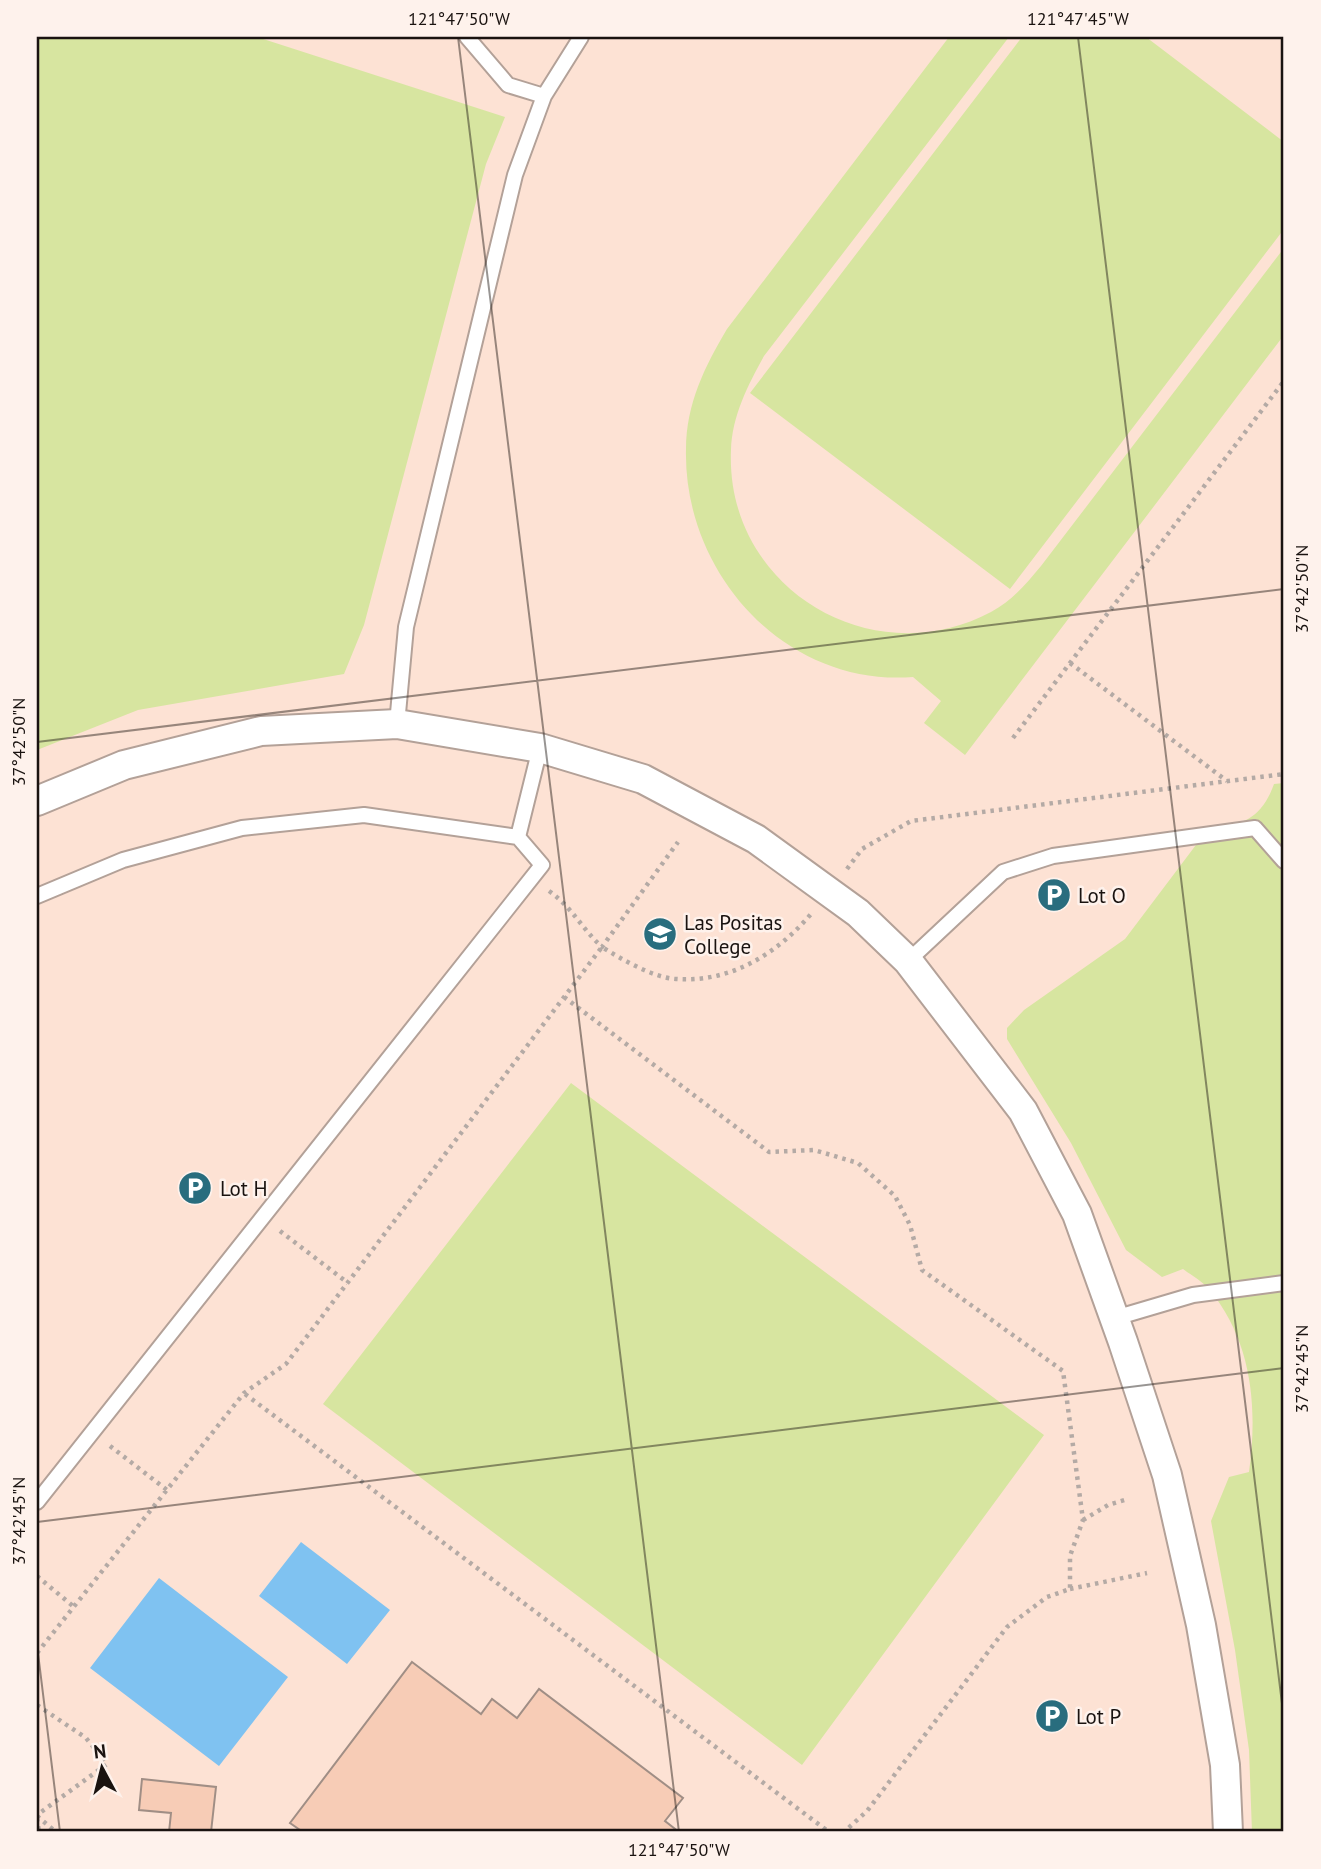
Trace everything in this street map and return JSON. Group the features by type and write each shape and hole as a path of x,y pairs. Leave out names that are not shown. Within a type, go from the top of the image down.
{"street":[{"path":"37,801 124,765 261,731 397,724 540,748 643,779 756,839 858,913 908,961 1023,1111 1077,1214 1167,1475 1201,1625 1225,1765 1228,1832"}],"lane":[{"path":"467,37 508,85 544,96"},
{"path":"397,724 406,627 515,175 544,96 581,37"},
{"path":"518,837 540,748"},
{"path":"37,896 123,860 242,828 364,815 518,837 542,865 37,1503"},
{"path":"908,961 1003,872 1053,856 1255,828 1284,861"},
{"path":"1115,1318 1192,1295 1284,1283"}],"path":[{"path":"1013,738 1284,381"},
{"path":"1070,663 1227,781"},
{"path":"531,878 565,902 589,935 602,947 628,963 675,979 723,975 761,959 798,929 862,849 911,821 1284,774"},
{"path":"37,1653 244,1393 286,1364 602,947 678,842"},
{"path":"564,997 769,1152 814,1150 858,1163 895,1196 910,1225 922,1270 1063,1371 1083,1520 1070,1556 1070,1589"},
{"path":"263,1217 348,1283"},
{"path":"244,1393 829,1832"},
{"path":"92,1432 167,1490"},
{"path":"1083,1520 1108,1505 1128,1499"},
{"path":"844,1832 867,1811 1007,1627 1047,1597 1070,1589 1147,1573"},
{"path":"37,1576 74,1607"},
{"path":"37,1705 86,1738 107,1764 37,1816"},
{"path":"37,1816 39,1832"},
{"path":"37,1816 57,1832"}],"shaded area":[{"name":"Las Positas College","path":"37,37 1284,37 1284,1832 37,1832"}],"green space":[{"path":"37,37 257,37 505,117 486,164 364,625 344,674 138,710 37,750"},
{"path":"949,37 1009,37 764,356 734,425 731,450 736,499 752,542 779,578 814,606 854,625 899,633 945,629 991,612 1006,603 1041,566 1284,248 1284,335 965,755 924,723 941,701 913,677 866,675 823,663 784,642 750,613 723,578 702,538 690,495 686,449 689,416 698,386 727,329"},
{"path":"1022,37 1146,37 1284,142 1284,229 1010,589 750,393"},
{"path":"1284,783 1284,1832 1252,1832 1249,1750 1235,1650 1211,1521 1229,1477 1249,1472 1252,1399 1243,1353 1235,1330 1223,1309 1203,1283 1183,1269 1162,1277 1126,1250 1071,1143 1007,1039 1007,1028 1024,1010 1125,939 1211,825 1243,822 1264,804 1274,784"},
{"path":"571,1083 1044,1435 802,1765 323,1404"}],"water":[{"path":"301,1542 390,1610 347,1664 259,1596"},
{"path":"159,1578 288,1677 219,1766 90,1668"}],"building":[{"path":"412,1662 481,1714 492,1699 517,1718 539,1689 683,1798 665,1821 679,1832 303,1832 290,1823"},
{"path":"142,1779 216,1787 211,1832 169,1832 171,1813 139,1810"}],"place":[{"name":"Lot O","path":"1054,895"},
{"name":"Las Positas College","path":"660,934"},
{"name":"Lot H","path":"195,1188"},
{"name":"Lot P","path":"1052,1716"}]}
